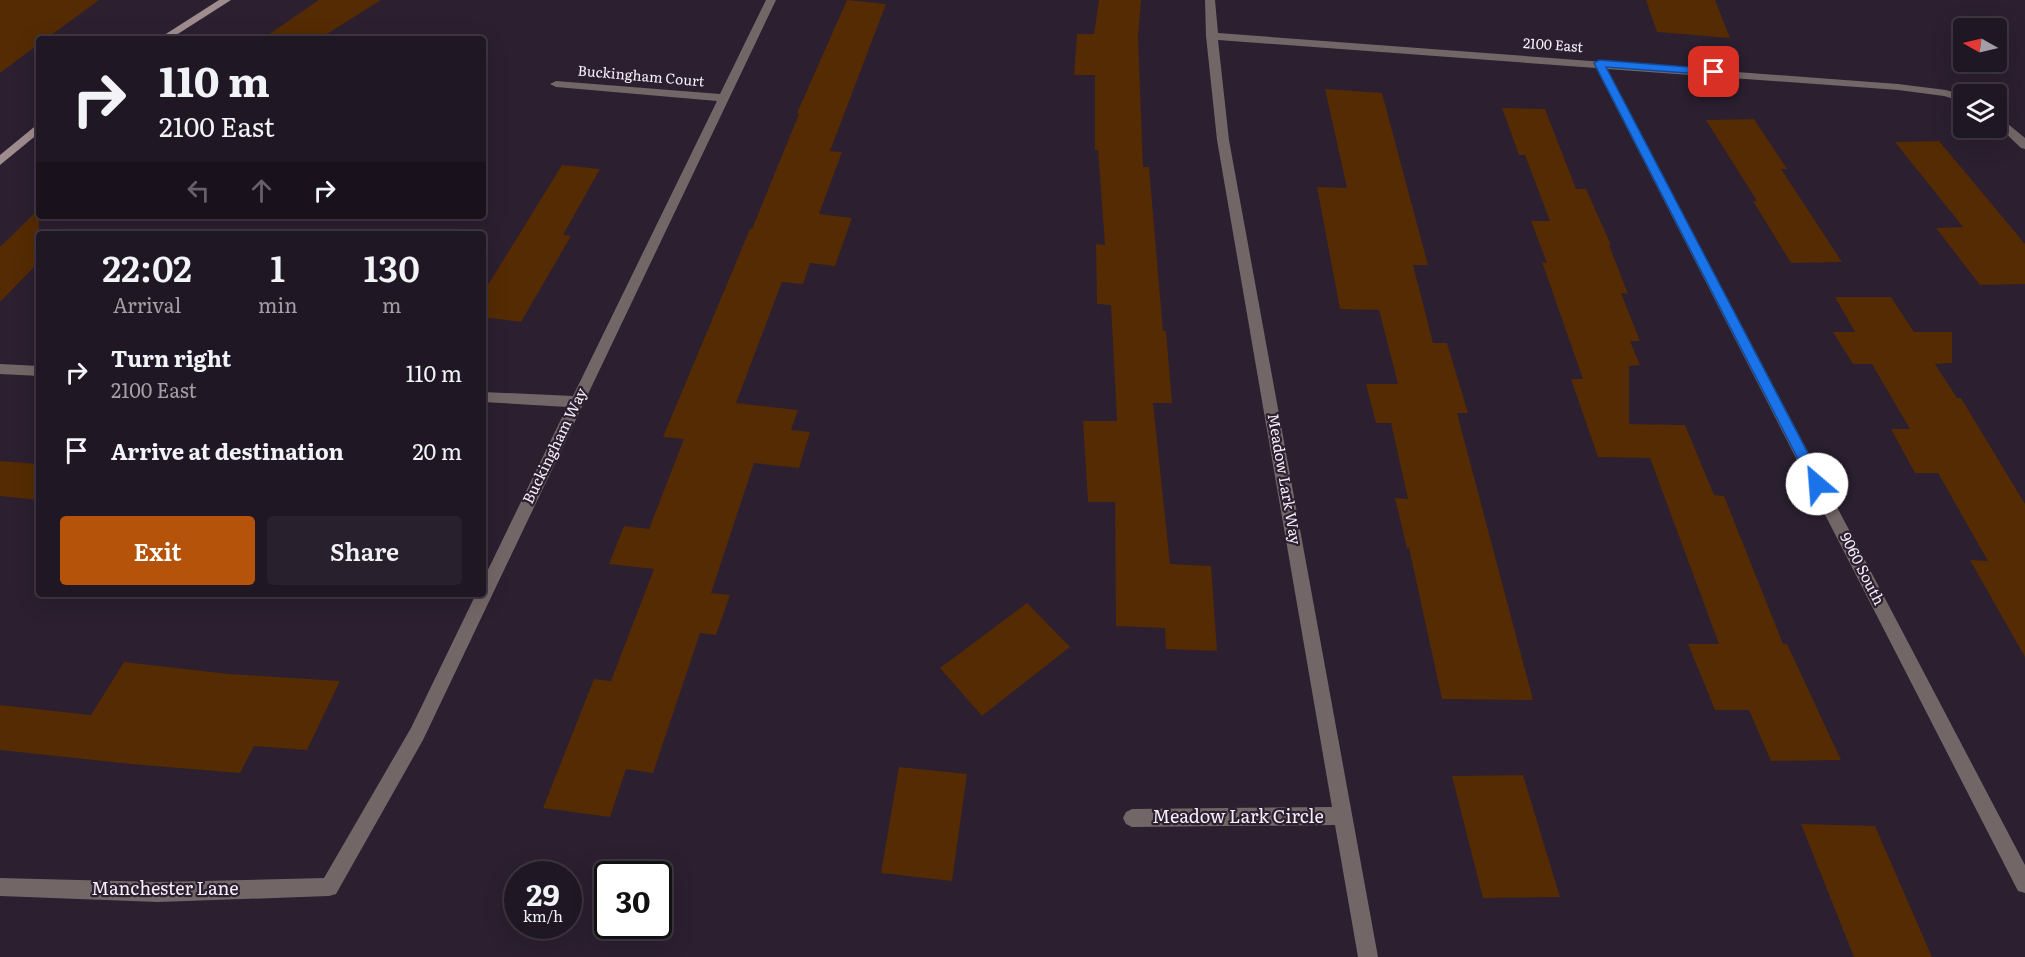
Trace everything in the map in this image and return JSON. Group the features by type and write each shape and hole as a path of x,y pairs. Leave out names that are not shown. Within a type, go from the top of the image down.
{"street":[{"path":"168,36 226,0"},
{"name":"Buckingham Way","path":"486,590 771,0"},
{"name":"Meadow Lark Way","path":"1210,0 1211,36 1223,140 1368,957"},
{"name":"2100 East","path":"1211,36 1599,63 1898,87 1953,95"},
{"name":"9060 South","path":"1599,63 2025,884"},
{"name":"Buckingham Court","path":"556,84 724,98"},
{"path":"2007,124 2025,145"},
{"path":"0,161 36,131"},
{"path":"0,369 36,371"},
{"path":"486,397 576,402"},
{"name":"Buckingham Way","path":"329,887 417,734 483,597"},
{"name":"Meadow Lark Circle","path":"1132,818 1344,816"},
{"name":"Manchester Lane","path":"0,887 158,892 329,887"}],"building":[{"path":"0,0 99,0 50,36 36,36 36,46 0,73"},
{"path":"319,0 381,0 324,36 266,36"},
{"path":"847,0 886,4 830,151 842,152 819,214 852,218 835,266 810,263 803,284 782,282 736,403 798,410 791,430 810,432 799,468 754,463 711,593 730,595 716,635 700,633 653,773 626,769 610,817 543,808 594,679 611,681 654,569 609,564 624,526 649,529 684,439 663,437 750,229 752,229 799,114 797,113"},
{"path":"1099,0 1141,0 1138,37 1143,167 1149,167 1163,331 1166,331 1172,403 1153,403 1170,564 1211,566 1217,651 1166,649 1165,628 1116,626 1115,502 1088,502 1083,421 1117,421 1111,305 1097,304 1096,244 1105,245 1098,150 1095,150 1095,75 1074,75 1077,34 1094,34"},
{"path":"1646,0 1715,0 1730,38 1657,32"},
{"path":"1325,89 1382,93 1428,265 1413,265 1433,343 1447,343 1468,413 1457,413 1533,700 1442,699 1409,548 1407,548 1395,498 1408,499 1391,423 1376,423 1366,384 1398,384 1379,310 1340,309 1317,187 1347,188"},
{"path":"1502,108 1545,109 1576,189 1586,189 1611,245 1609,245 1628,294 1621,293 1640,341 1630,341 1640,365 1629,366 1629,424 1685,425 1714,495 1724,496 1783,644 1787,644 1841,760 1771,761 1749,710 1715,710 1688,644 1719,644 1650,458 1598,457 1571,379 1583,379 1542,262 1547,263 1531,221 1550,221 1525,155 1519,155"},
{"path":"1754,119 1787,169 1781,169 1842,262 1791,263 1753,201 1757,201 1706,120"},
{"path":"1939,141 2025,244 2025,284 1980,285 1936,228 1963,227 1895,142"},
{"path":"562,165 600,169 563,235 571,236 521,322 486,317 486,288"},
{"path":"36,212 36,219 39,219 39,231 36,231 36,265 0,302 0,247"},
{"path":"1835,297 1891,297 1914,332 1952,332 1952,363 1935,364 1957,398 1961,398 2025,504 2025,657 1970,560 1988,561 1938,473 1915,473 1891,429 1910,429 1872,364 1853,364 1833,332 1855,332"},
{"path":"0,461 36,464 36,500 0,496"},
{"path":"1027,603 1070,647 982,716 940,668"},
{"path":"124,662 229,674 340,681 307,750 254,746 240,773 0,750 0,705 91,715"},
{"path":"899,767 967,774 952,881 881,873"},
{"path":"1523,775 1560,897 1483,898 1452,776"},
{"path":"1801,824 1875,826 1932,957 1854,957"}],"route":[{"path":"1714,72 1599,63 1817,484"}]}
